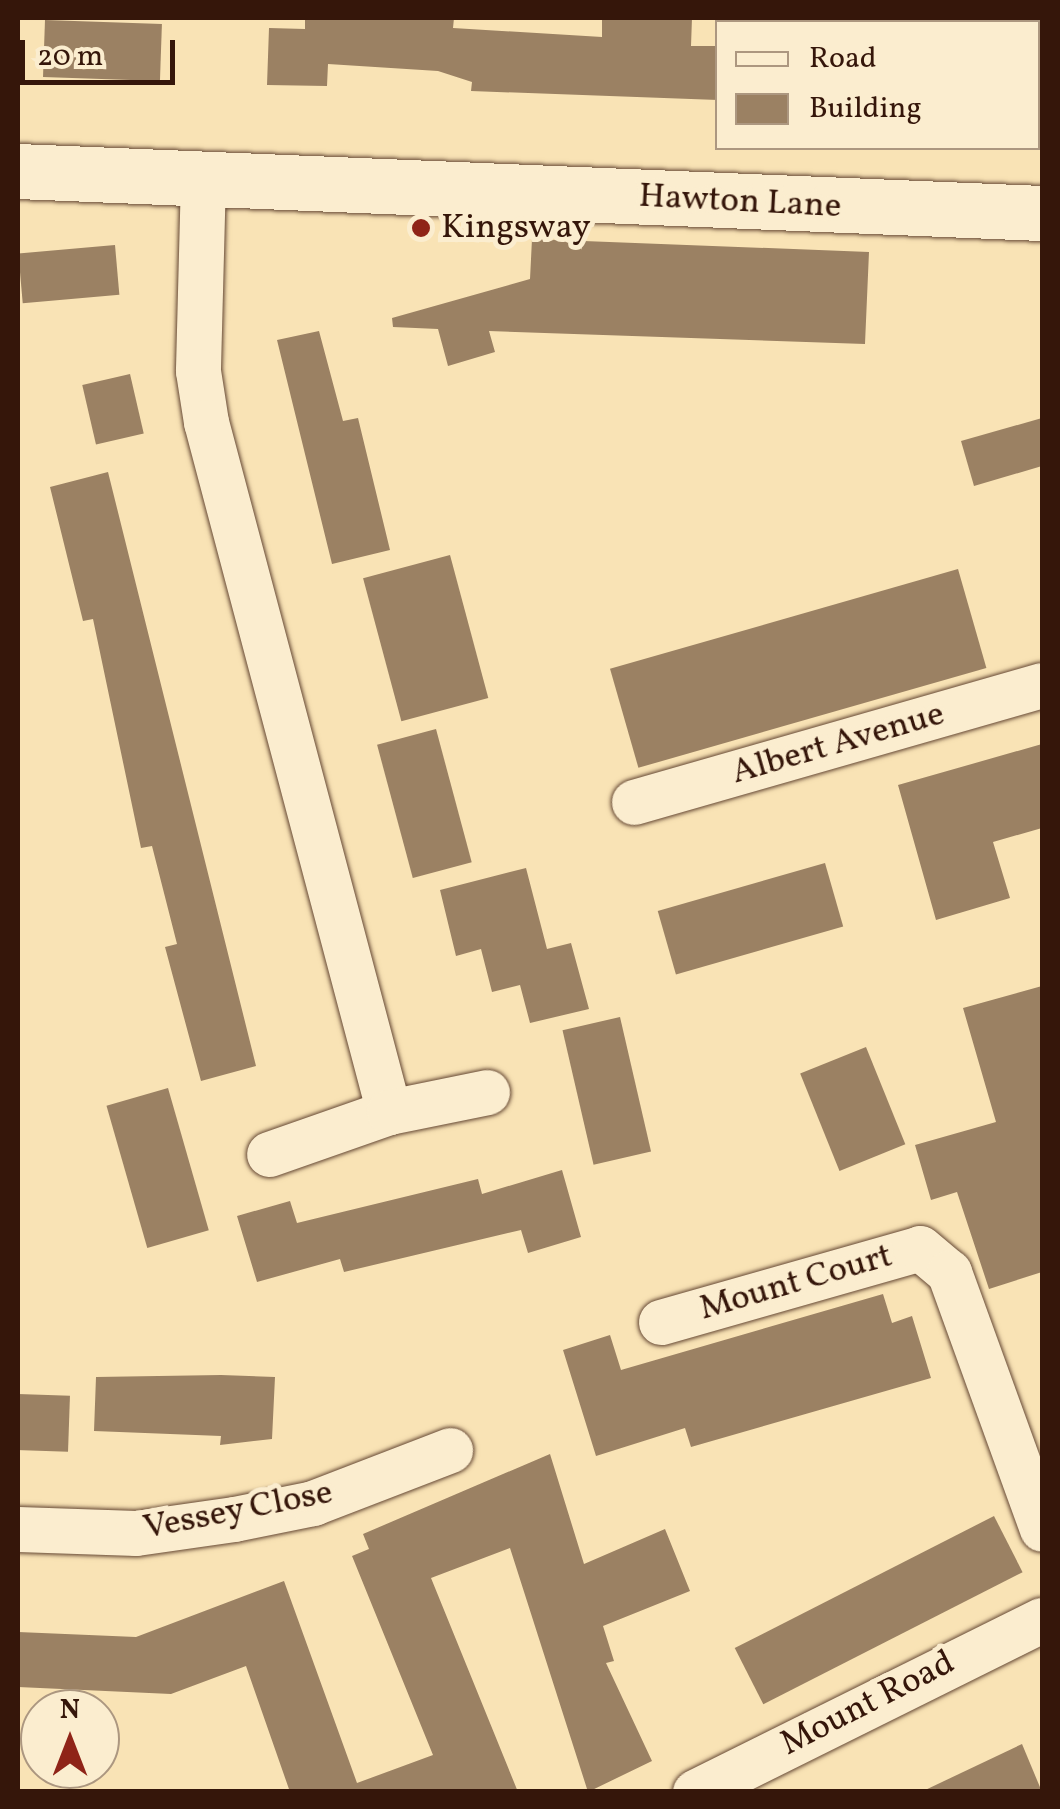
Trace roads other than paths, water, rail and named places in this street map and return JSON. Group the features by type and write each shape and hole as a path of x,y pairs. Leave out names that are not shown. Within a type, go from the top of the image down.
{"street":[{"name":"Hawton Lane","path":"18,171 1042,213"},
{"path":"203,177 197,316 206,422 389,1112"},
{"name":"Albert Avenue","path":"634,802 1042,686"},
{"path":"269,1154 389,1112 487,1092"},
{"name":"Mount Court","path":"660,1322 920,1248 949,1272 1042,1529"},
{"name":"Vessey Close","path":"18,1529 136,1533 234,1519 313,1504 450,1450"},
{"name":"Mount Road","path":"696,1792 1042,1620"}],"place":[{"name":"Kingsway","path":"421,228"}]}
